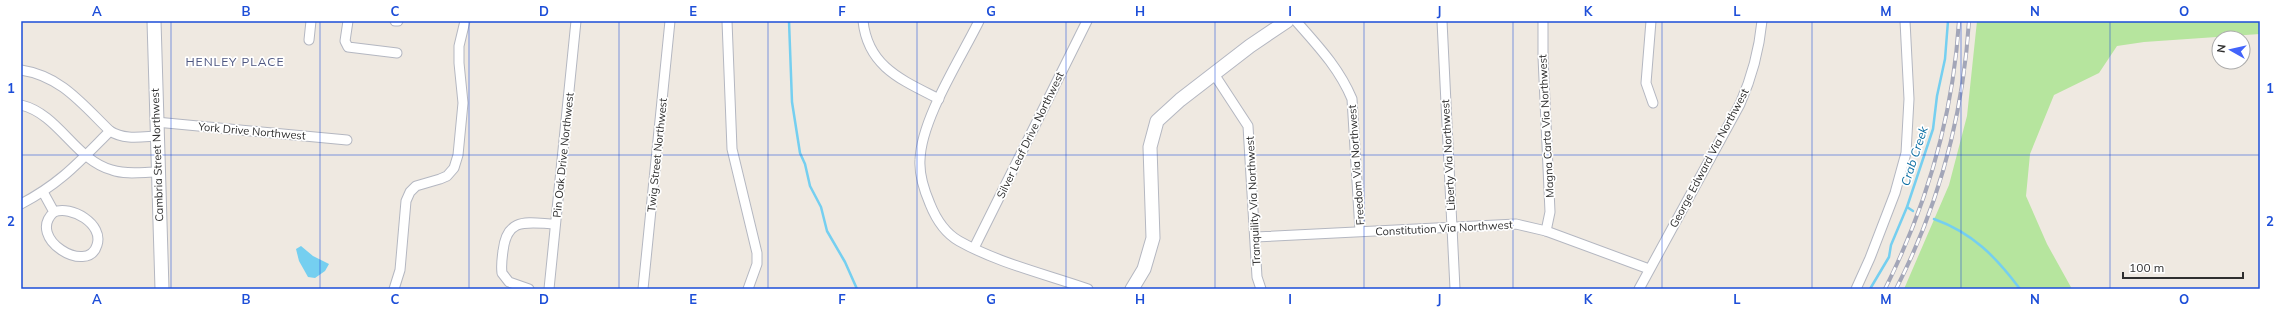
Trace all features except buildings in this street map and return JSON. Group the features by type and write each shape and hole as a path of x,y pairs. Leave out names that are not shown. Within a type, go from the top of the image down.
{"street":[{"name":"Cambria Street Northwest","path":"154,21 157,172 162,289"},
{"path":"309,40 311,21"},
{"path":"348,21 345,41 348,47 397,53"},
{"path":"394,289 400,270 406,201 410,192 416,186 448,176 454,168 458,155 464,103 459,63 459,46 465,21"},
{"name":"Pin Oak Drive Northwest","path":"548,289 576,21"},
{"name":"Twig Street Northwest","path":"643,289 670,21"},
{"path":"727,21 730,138 757,253 757,264 748,289"},
{"path":"862,21 869,47 878,60 899,79 939,99"},
{"path":"979,21 930,117 922,139 920,160 922,180 933,213 944,229 958,241 1088,289"},
{"name":"Silver Leaf Drive Northwest","path":"974,248 1087,21"},
{"path":"1132,289 1144,269 1150,254 1153,238 1150,147 1152,134 1157,121 1168,110 1260,38 1287,21"},
{"name":"Freedom Via Northwest","path":"1296,21 1334,65 1344,80 1352,99 1360,231"},
{"name":"Liberty Via Northwest","path":"1442,21 1455,289"},
{"name":"Magna Carta Via Northwest","path":"1543,21 1543,71 1550,212 1546,231"},
{"path":"1651,21 1646,83 1653,103"},
{"name":"George Edward Via Northwest","path":"1639,289 1740,104 1753,71 1762,21"},
{"path":"1856,289 1870,258 1897,187 1906,154 1909,99 1905,21"},
{"path":"21,70 36,73 63,85 110,131 118,136 156,136"},
{"name":"Tranquility Via Northwest","path":"1214,74 1248,126 1258,277 1261,289"},
{"path":"21,106 39,112 86,155 111,170 157,172"},
{"name":"York Drive Northwest","path":"156,122 347,140"},
{"path":"21,204 43,192 66,176 110,131"},
{"path":"43,192 54,212"},
{"path":"59,210 71,211 95,228 99,237 93,252 88,256 77,257 71,255 51,241 47,234 46,225 54,212 59,210"},
{"path":"529,289 509,282 502,273 505,237 512,228 519,224 555,224"},
{"name":"Constitution Via Northwest","path":"1255,237 1516,224 1546,231 1649,269"}],"green space":[{"path":"1977,21 2260,21 2260,34 2251,35 2251,30 2211,30 2211,37 2144,42 2117,46 2099,73 2054,95 2030,154 2026,196 2047,244 2072,289 1904,289 1949,185 1967,116"}],"water":[{"path":"301,246 313,256 329,264 325,271 315,278 308,277 299,261 296,249"}],"waterway":[{"path":"789,21 792,102 800,153 805,164 810,186 821,207 827,231 845,262 857,289"},
{"name":"Crab Creek","path":"1870,289 1889,257 1891,245 1907,207 1933,129 1937,96 1945,59 1948,21"},
{"name":"Crab Creek","path":"1907,207 1913,211"},
{"path":"1934,219 1961,231 1983,247 1993,256 2020,289"}],"railway":[{"path":"1885,289 1913,225 1936,159 1951,91 1959,21"},
{"path":"1896,289 1925,225 1946,159 1955,125 1961,91 1969,21"}],"district":[{"name":"HENLEY PLACE","path":"235,61"}]}
